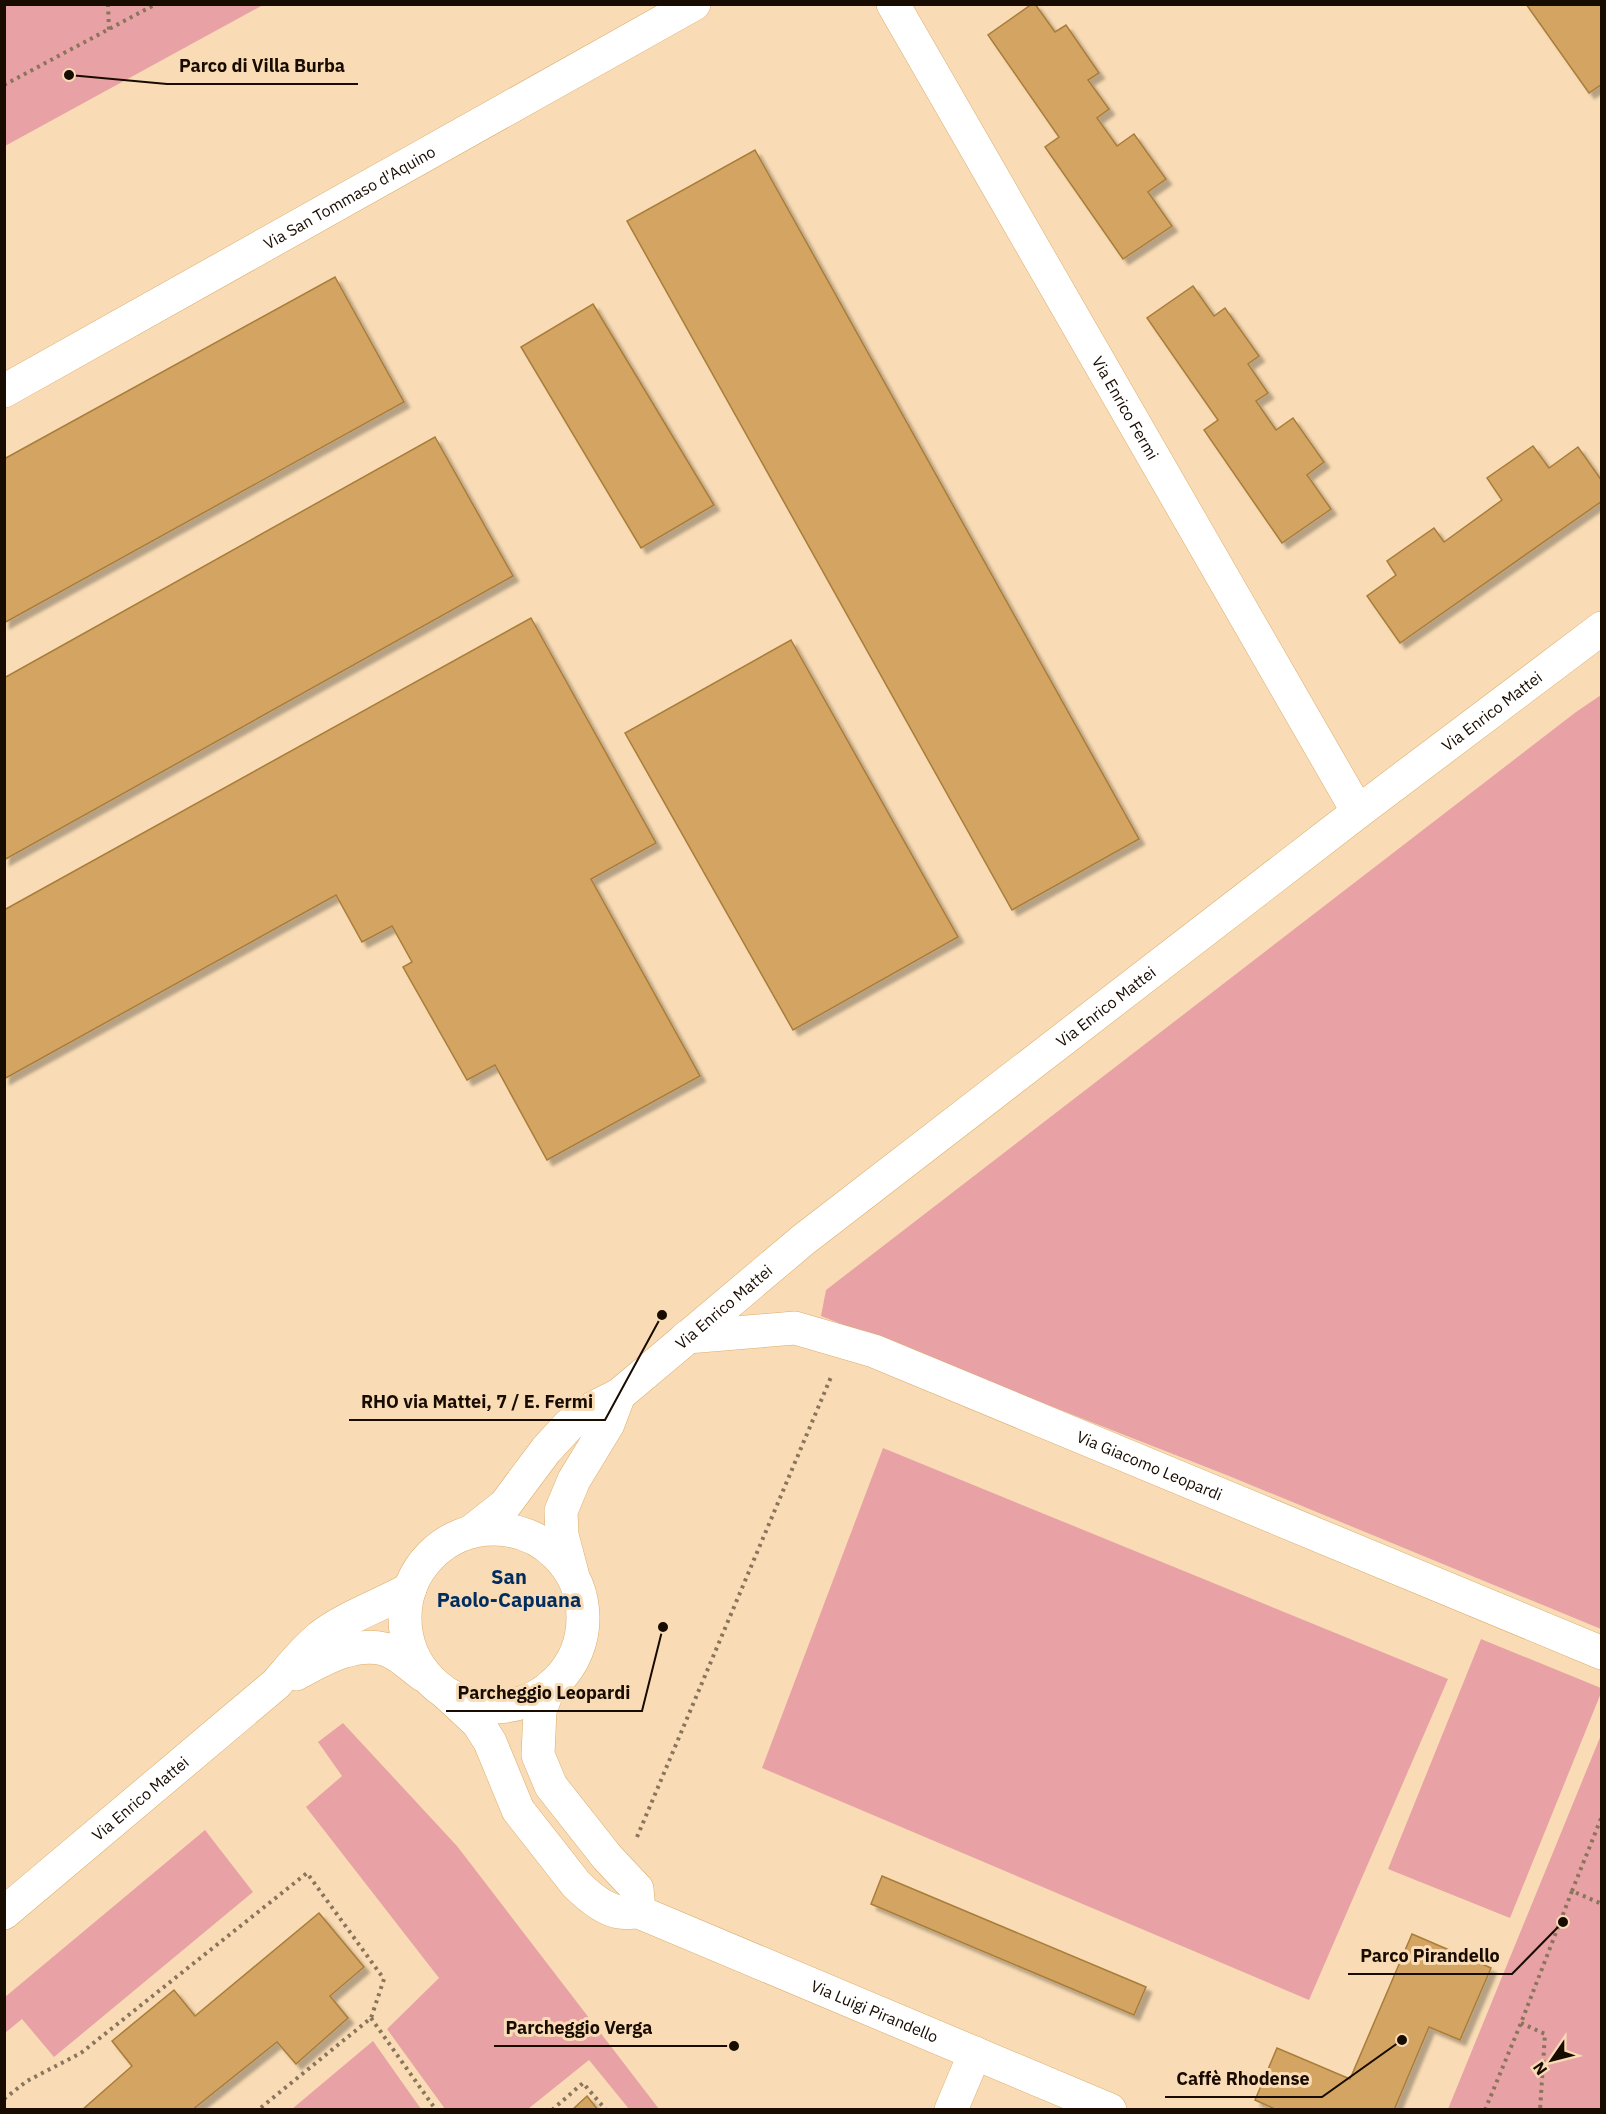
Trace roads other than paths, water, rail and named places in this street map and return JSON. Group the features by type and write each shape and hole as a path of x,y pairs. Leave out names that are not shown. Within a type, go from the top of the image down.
{"street":[{"name":"Via San Tommaso d'Aquino","path":"4,390 694,4"},
{"name":"Via Enrico Fermi","path":"893,4 1358,812"},
{"name":"Via Enrico Mattei","path":"472,1532 506,1505 546,1450 569,1425 595,1407 619,1395 813,1233 1358,812 1602,628"},
{"name":"Via Giacomo Leopardi","path":"687,1337 795,1328 874,1352 1602,1653"},
{"name":"Via Enrico Mattei","path":"574,1579 562,1535 561,1510 574,1480 608,1424 619,1395"},
{"path":"498,1529 522,1533 542,1542 558,1556 574,1579 582,1603 584,1627 579,1649 567,1671 548,1690 526,1702 497,1708 470,1704 438,1687 415,1659 407,1636 405,1612 410,1589 424,1562 446,1543 472,1532 498,1529"},
{"name":"Via Enrico Mattei","path":"4,1913 276,1684 297,1659 321,1637 346,1621 410,1589"},
{"name":"Via Enrico Mattei","path":"276,1684 333,1656 358,1648 385,1649 438,1687"},
{"name":"Via Luigi Pirandello","path":"438,1687 478,1723 490,1742 518,1810 586,1894 618,1912 639,1912 1110,2109"},
{"path":"548,1690 540,1710 538,1755 551,1786 607,1857 637,1889 639,1912"},
{"path":"951,2109 975,2053"}],"place":[{"name":"Parco di Villa Burba","path":"69,75"},
{"name":"RHO via Mattei, 7 / E. Fermi","path":"662,1315"},
{"name":"Parcheggio Leopardi","path":"663,1627"},
{"name":"Parco Pirandello","path":"1563,1922"},
{"name":"Caffè Rhodense","path":"1402,2040"},
{"name":"Parcheggio Verga","path":"734,2046"}],"district":[{"name":"San Paolo-Capuana","path":"509,1588"}]}
